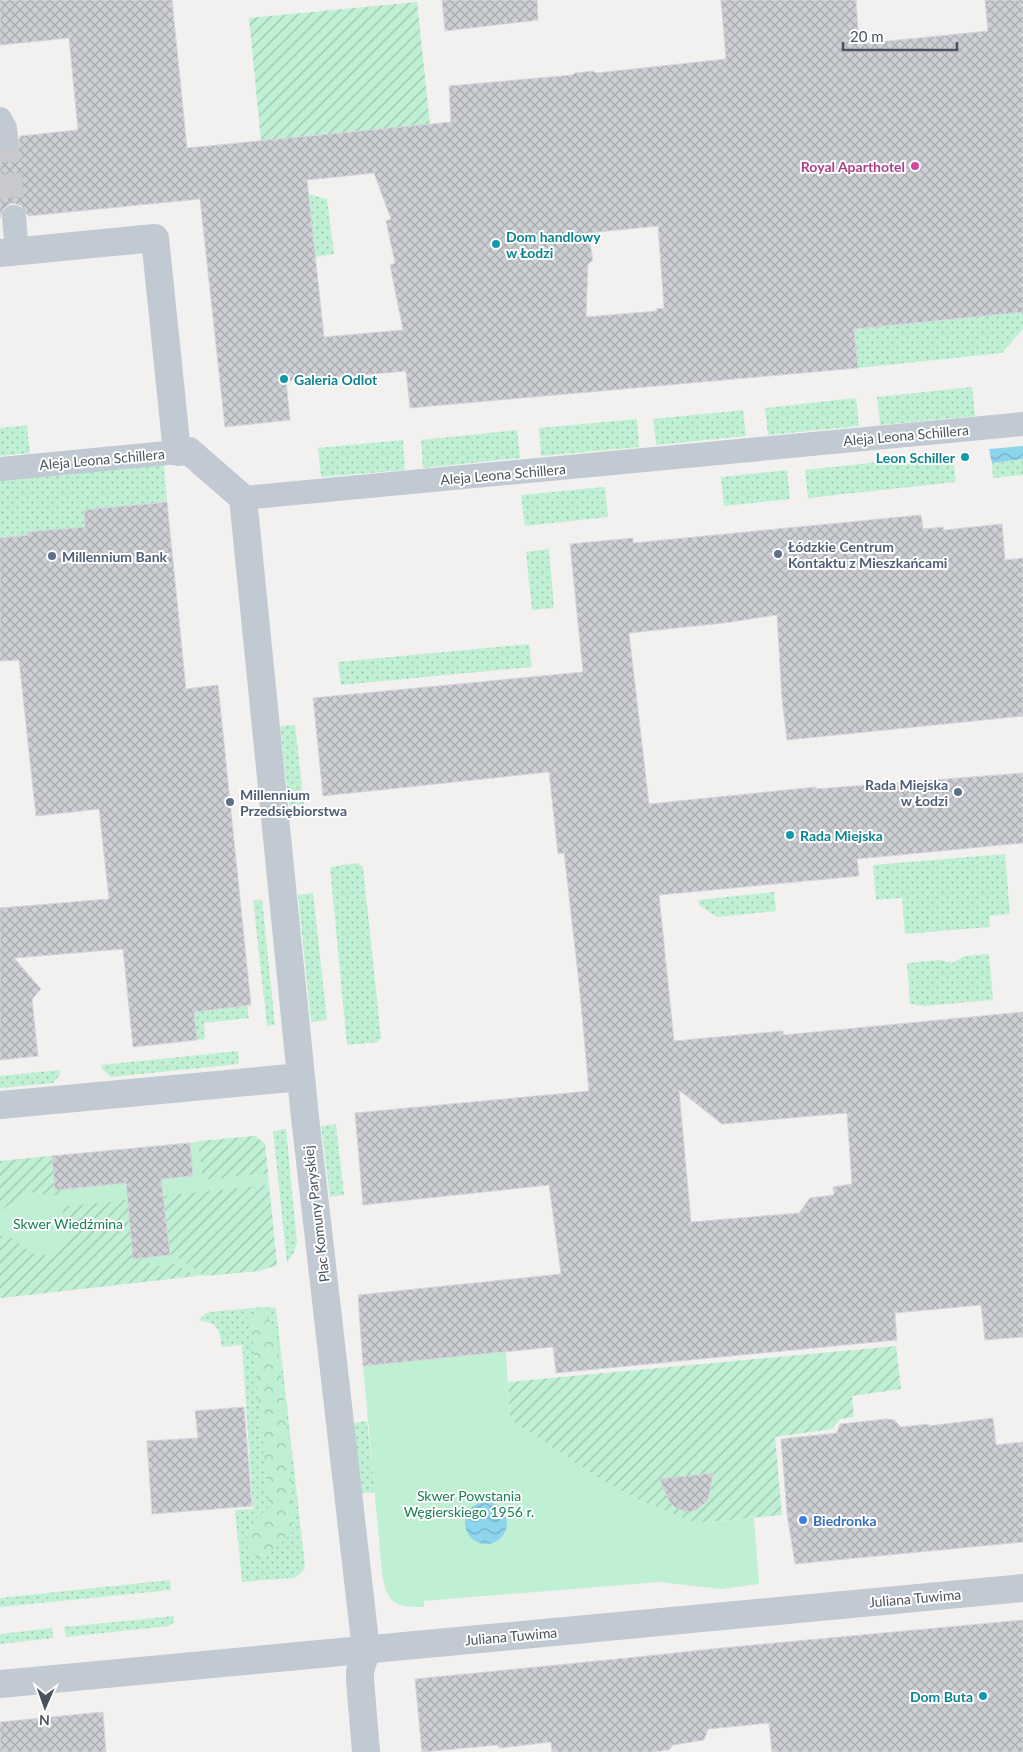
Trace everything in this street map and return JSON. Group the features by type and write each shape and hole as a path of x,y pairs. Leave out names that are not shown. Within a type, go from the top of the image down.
{"street":[{"path":"14,217 9,252 155,238 177,452"},
{"name":"Aleja Leona Schillera","path":"0,469 189,451 243,498 1023,424"},
{"name":"Plac Komuny Paryskiej","path":"243,498 300,1077 366,1650"},
{"path":"0,1105 300,1077"},
{"name":"Juliana Tuwima","path":"0,1684 1023,1588"},
{"path":"366,1650 360,1672 366,1752"}],"green space":[{"path":"417,2 430,124 261,141 249,18"},
{"path":"308,194 327,199 334,254 315,257"},
{"path":"1023,312 1023,329 1002,353 858,368 854,329"},
{"path":"972,387 975,416 880,425 877,397"},
{"path":"856,398 859,426 768,435 765,408"},
{"path":"743,410 746,436 656,445 653,419"},
{"path":"637,419 639,447 541,456 539,428"},
{"path":"27,425 30,453 0,456 0,428"},
{"path":"517,430 520,458 423,468 421,440"},
{"path":"403,440 405,470 321,477 318,448"},
{"path":"953,454 956,482 808,498 805,470"},
{"path":"1023,459 1023,475 993,478 992,463"},
{"path":"164,464 167,502 84,510 85,527 28,532 27,536 0,538 0,480"},
{"path":"787,470 790,499 724,506 721,477"},
{"path":"605,487 608,517 525,526 521,495"},
{"path":"549,549 554,608 532,610 526,552"},
{"path":"529,644 532,667 341,685 338,662"},
{"path":"295,725 304,805 289,806 280,726"},
{"path":"1005,854 1010,914 989,916 990,927 905,934 902,898 876,900 873,865"},
{"path":"357,863 363,867 381,1038 378,1042 347,1045 330,867"},
{"path":"774,892 776,911 717,917 699,905 698,900"},
{"path":"313,893 327,1020 311,1022 298,895"},
{"path":"262,899 275,1025 267,1026 253,900"},
{"path":"989,954 993,1000 923,1006 910,1004 907,963 940,960 952,963 965,956"},
{"path":"247,1006 249,1018 204,1023 205,1039 197,1040 194,1012"},
{"path":"238,1051 239,1064 111,1077 102,1069 101,1065"},
{"path":"59,1070 60,1075 53,1083 0,1088 0,1076"},
{"path":"336,1124 344,1195 330,1197 321,1126"},
{"path":"286,1129 297,1243 287,1263 273,1131"},
{"name":"Skwer Wiedźmina","path":"255,1136 265,1144 277,1265 259,1271 196,1276 0,1298 0,1161"},
{"path":"255,1136 265,1144 268,1173 203,1180 198,1141"},
{"path":"52,1156 55,1190 67,1189 67,1194 48,1196 37,1192 24,1194 0,1211 0,1161"},
{"path":"269,1185 277,1265 259,1271 205,1276 174,1255 170,1255 162,1196"},
{"path":"136,1199 133,1259 149,1258 150,1267 175,1264 196,1276 0,1298 0,1236 14,1240 32,1253 46,1255 60,1247 67,1235 68,1222 60,1207"},
{"path":"263,1307 276,1308 305,1567 294,1578 242,1582 235,1510 253,1509 242,1345 222,1347 217,1328 211,1323 199,1321 201,1317 209,1312"},
{"path":"263,1311 276,1329 288,1437 294,1531 262,1561 249,1551 247,1534 255,1520 269,1506 253,1344 247,1316"},
{"path":"896,1346 901,1389 852,1396 854,1417 840,1419 832,1429 775,1437 782,1515 696,1523 639,1500 603,1481 510,1419 508,1382"},
{"name":"Skwer Powstania Węgierskiego 1956 r.","path":"506,1352 510,1419 603,1481 639,1500 696,1523 754,1518 759,1584 721,1589 659,1582 424,1601 424,1607 405,1606 393,1601 386,1591 382,1572 363,1366"},
{"path":"367,1421 375,1492 360,1493 352,1423"},
{"path":"170,1580 171,1590 0,1607 0,1598"},
{"path":"174,1616 173,1623 169,1626 66,1637 64,1627"},
{"path":"52,1628 53,1638 0,1644 0,1634"}],"water":[{"path":"1023,446 1023,459 992,463 989,449"},
{"path":"490,1502 498,1505 504,1511 507,1523 504,1535 498,1541 482,1544 474,1541 468,1535 465,1519 468,1511 474,1505"}],"building":[{"path":"0,0 172,0 187,148 451,122 449,86 726,59 721,0 856,0 859,44 988,31 985,0 1023,0 1023,312 854,329 858,368 410,408 406,371 286,381 290,420 225,427 200,199 28,216 20,205 12,203 2,211 0,218 0,150 7,152 14,149 18,144 20,136 78,130 69,38 0,45","holes":["374,173 391,219 386,221 395,263 390,265 403,330 324,337 307,180","658,226 664,308 656,309 657,311 586,317 588,264 593,260 588,233"]},
{"path":"442,0 537,0 538,20 445,31"},
{"path":"167,502 186,689 218,685 251,1005 194,1012 197,1040 133,1047 123,949 14,958 41,989 32,999 38,1056 0,1060 0,908 109,899 99,809 36,816 19,660 0,661 0,538 28,535 27,532 85,527 84,510"},
{"path":"921,515 923,529 943,527 944,530 1002,524 1005,560 1023,558 1023,716 787,740 782,699 777,615 724,623 629,633 649,804 816,787 816,789 1023,773 1023,843 857,859 859,876 659,895 674,1041 783,1031 783,1035 1023,1012 1023,1337 985,1340 981,1305 895,1313 897,1340 556,1373 553,1347 363,1366 358,1295 561,1274 549,1185 363,1205 355,1113 589,1091 564,853 558,854 549,772 323,796 313,698 583,672 570,544 633,538 633,543","holes":["679,1090 722,1124 847,1113 852,1184 833,1187 834,1195 810,1198 799,1213 691,1222"]},
{"path":"190,1143 193,1176 161,1179 170,1255 133,1259 126,1183 55,1190 52,1156"},
{"path":"244,1407 252,1506 152,1514 147,1441 198,1438 195,1411"},
{"path":"993,1418 996,1445 1023,1442 1023,1542 795,1564 787,1514 781,1439 837,1433 840,1424 887,1419 894,1420 901,1427 928,1424 928,1426"},
{"path":"713,1473 707,1501 696,1510 690,1512 675,1507 670,1503 660,1479"},
{"path":"1023,1620 1023,1752 772,1752 769,1723 708,1729 704,1740 673,1745 669,1750 652,1752 552,1752 551,1742 500,1748 497,1745 422,1752 415,1679"},
{"path":"103,1712 106,1752 0,1752 0,1722"}],"tunnel":[{"path":"6,138 14,217"}],"place":[{"name":"Royal Aparthotel","path":"915,166"},
{"name":"Dom handlowy w Łodzi","path":"496,244"},
{"name":"Galeria Odlot","path":"284,379"},
{"name":"Leon Schiller","path":"965,457"},
{"name":"Łódzkie Centrum Kontaktu z Mieszkańcami","path":"778,554"},
{"name":"Millennium Bank","path":"52,556"},
{"name":"Rada Miejska w Łodzi","path":"958,792"},
{"name":"Millennium Przedsiębiorstwa","path":"230,802"},
{"name":"Rada Miejska","path":"790,835"},
{"name":"Biedronka","path":"803,1520"},
{"name":"Dom Buta","path":"983,1696"}]}
